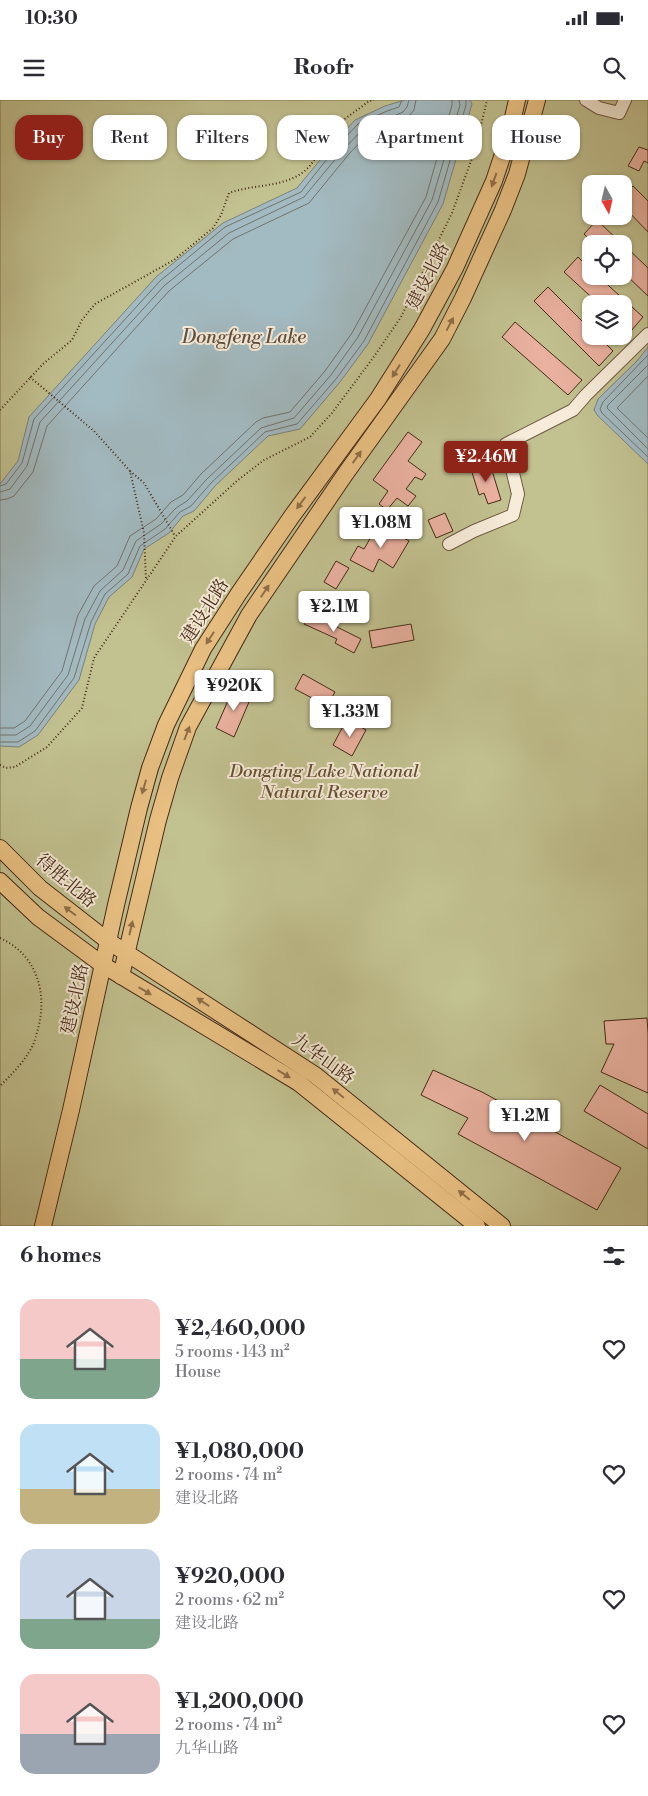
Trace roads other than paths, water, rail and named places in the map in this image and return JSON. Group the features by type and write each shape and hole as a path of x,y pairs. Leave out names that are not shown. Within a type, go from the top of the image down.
{"main road":[{"name":"建设北路","path":"43,1226 71,1110 138,808 166,725 203,649 234,601 292,516 378,399 422,329 455,268 494,181 508,139 517,100"},
{"path":"120,976 158,820 188,727 249,615 346,473 442,339 503,210 529,134 537,100"},
{"name":"得胜北路","path":"0,848 40,888 108,941"},
{"path":"0,881 38,917 103,966"},
{"name":"九华山路","path":"108,941 315,1075 502,1226"},
{"name":"九华山路","path":"103,966 299,1083 477,1226"}],"street":[{"path":"586,100 599,108 619,113 625,100"},
{"path":"449,544 474,531 514,515 518,494 506,444 573,410 648,334"}],"water":[{"name":"Dongfeng Lake","path":"405,100 470,100 472,104 469,115 366,115 385,106"},
{"name":"Dongfeng Lake","path":"358,119 358,160 456,160 443,204 368,344 340,382 300,429 268,436 215,486 194,511 183,516 169,533 144,549 132,577 109,597 95,624 79,680 38,735 19,747 0,746 0,484 18,461 29,417 156,277 223,223 297,188 320,160 348,160 348,128"},
{"path":"648,347 648,464 594,410 598,399 637,361"}],"park label":[{"name":"Dongting Lake National Natural Reserve","path":"324,781"}]}
